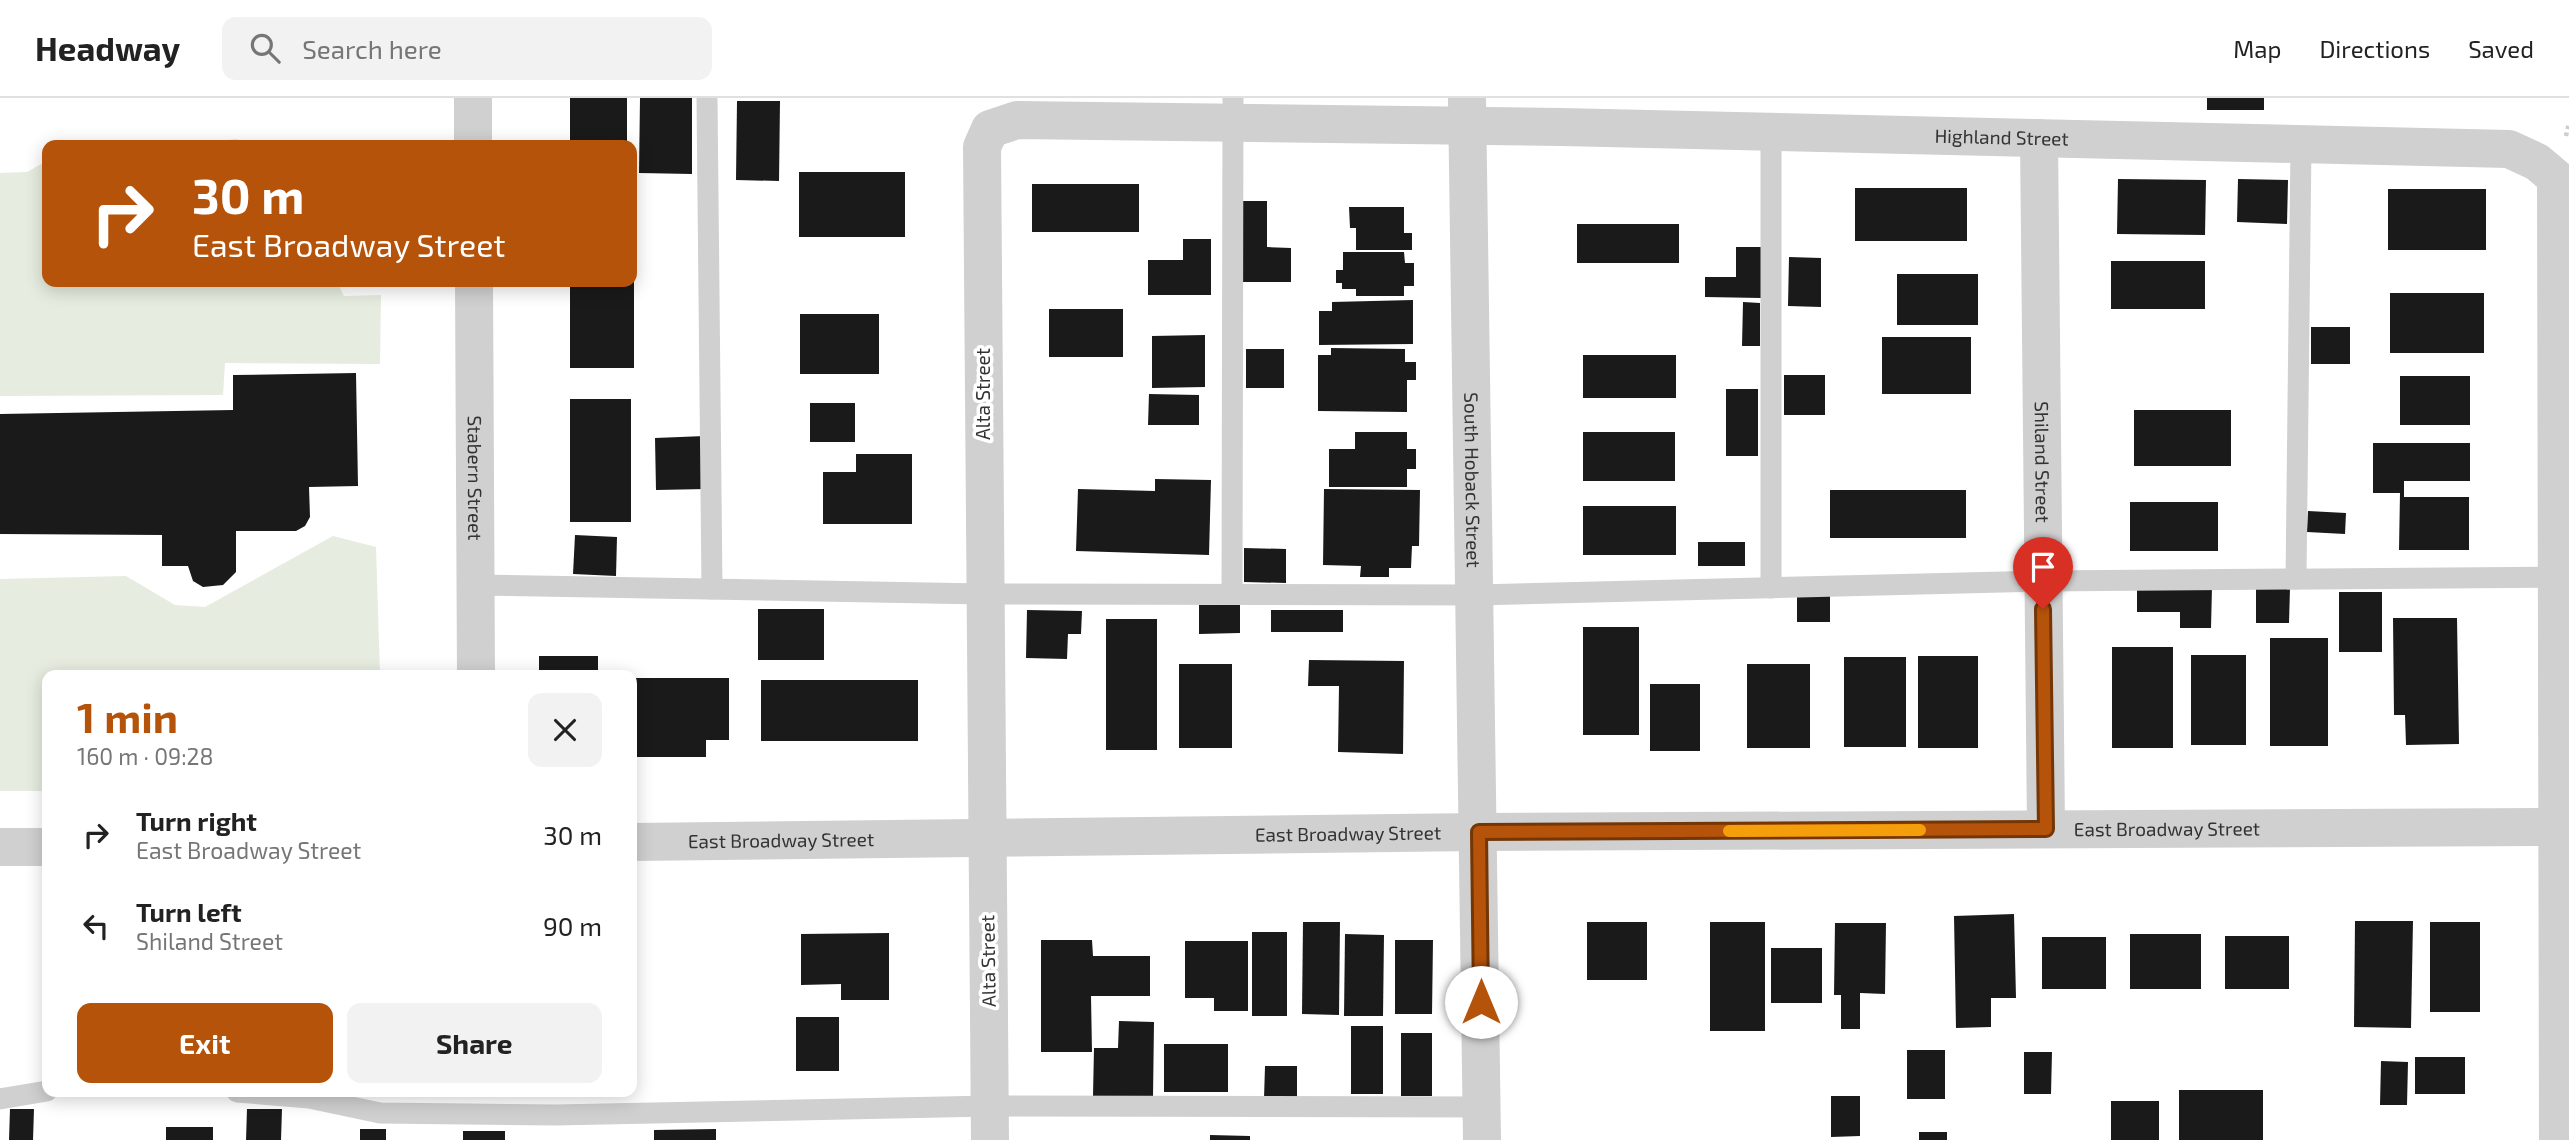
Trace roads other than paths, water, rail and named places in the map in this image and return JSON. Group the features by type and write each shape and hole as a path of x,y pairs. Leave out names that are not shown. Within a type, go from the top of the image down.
{"street":[{"path":"473,98 473,140"},
{"name":"Alta Street","path":"990,1123 982,147 990,129 1017,120 1233,110 1467,112"},
{"name":"Highland Street","path":"1467,112 1772,132 2509,149 2537,162 2556,178 2562,319"},
{"name":"South Hoback Street","path":"1467,112 1482,1124"},
{"name":"Shiland Street","path":"2039,138 2046,829"},
{"name":"Stabern Street","path":"474,287 476,670"},
{"path":"2558,1140 2563,827 2562,319"},
{"name":"East Broadway Street","path":"637,842 1479,832 2563,827"},
{"path":"0,847 42,847"}],"lane":[{"path":"707,98 712,589"},
{"path":"1232,594 1233,110"},
{"path":"1772,132 1772,587"},
{"path":"2296,579 2301,144"},
{"path":"476,586 984,594 1476,595 2042,581 2563,577"},
{"path":"0,1099 42,1092"},
{"path":"297,1097 380,1113 990,1123 1482,1124"}]}
